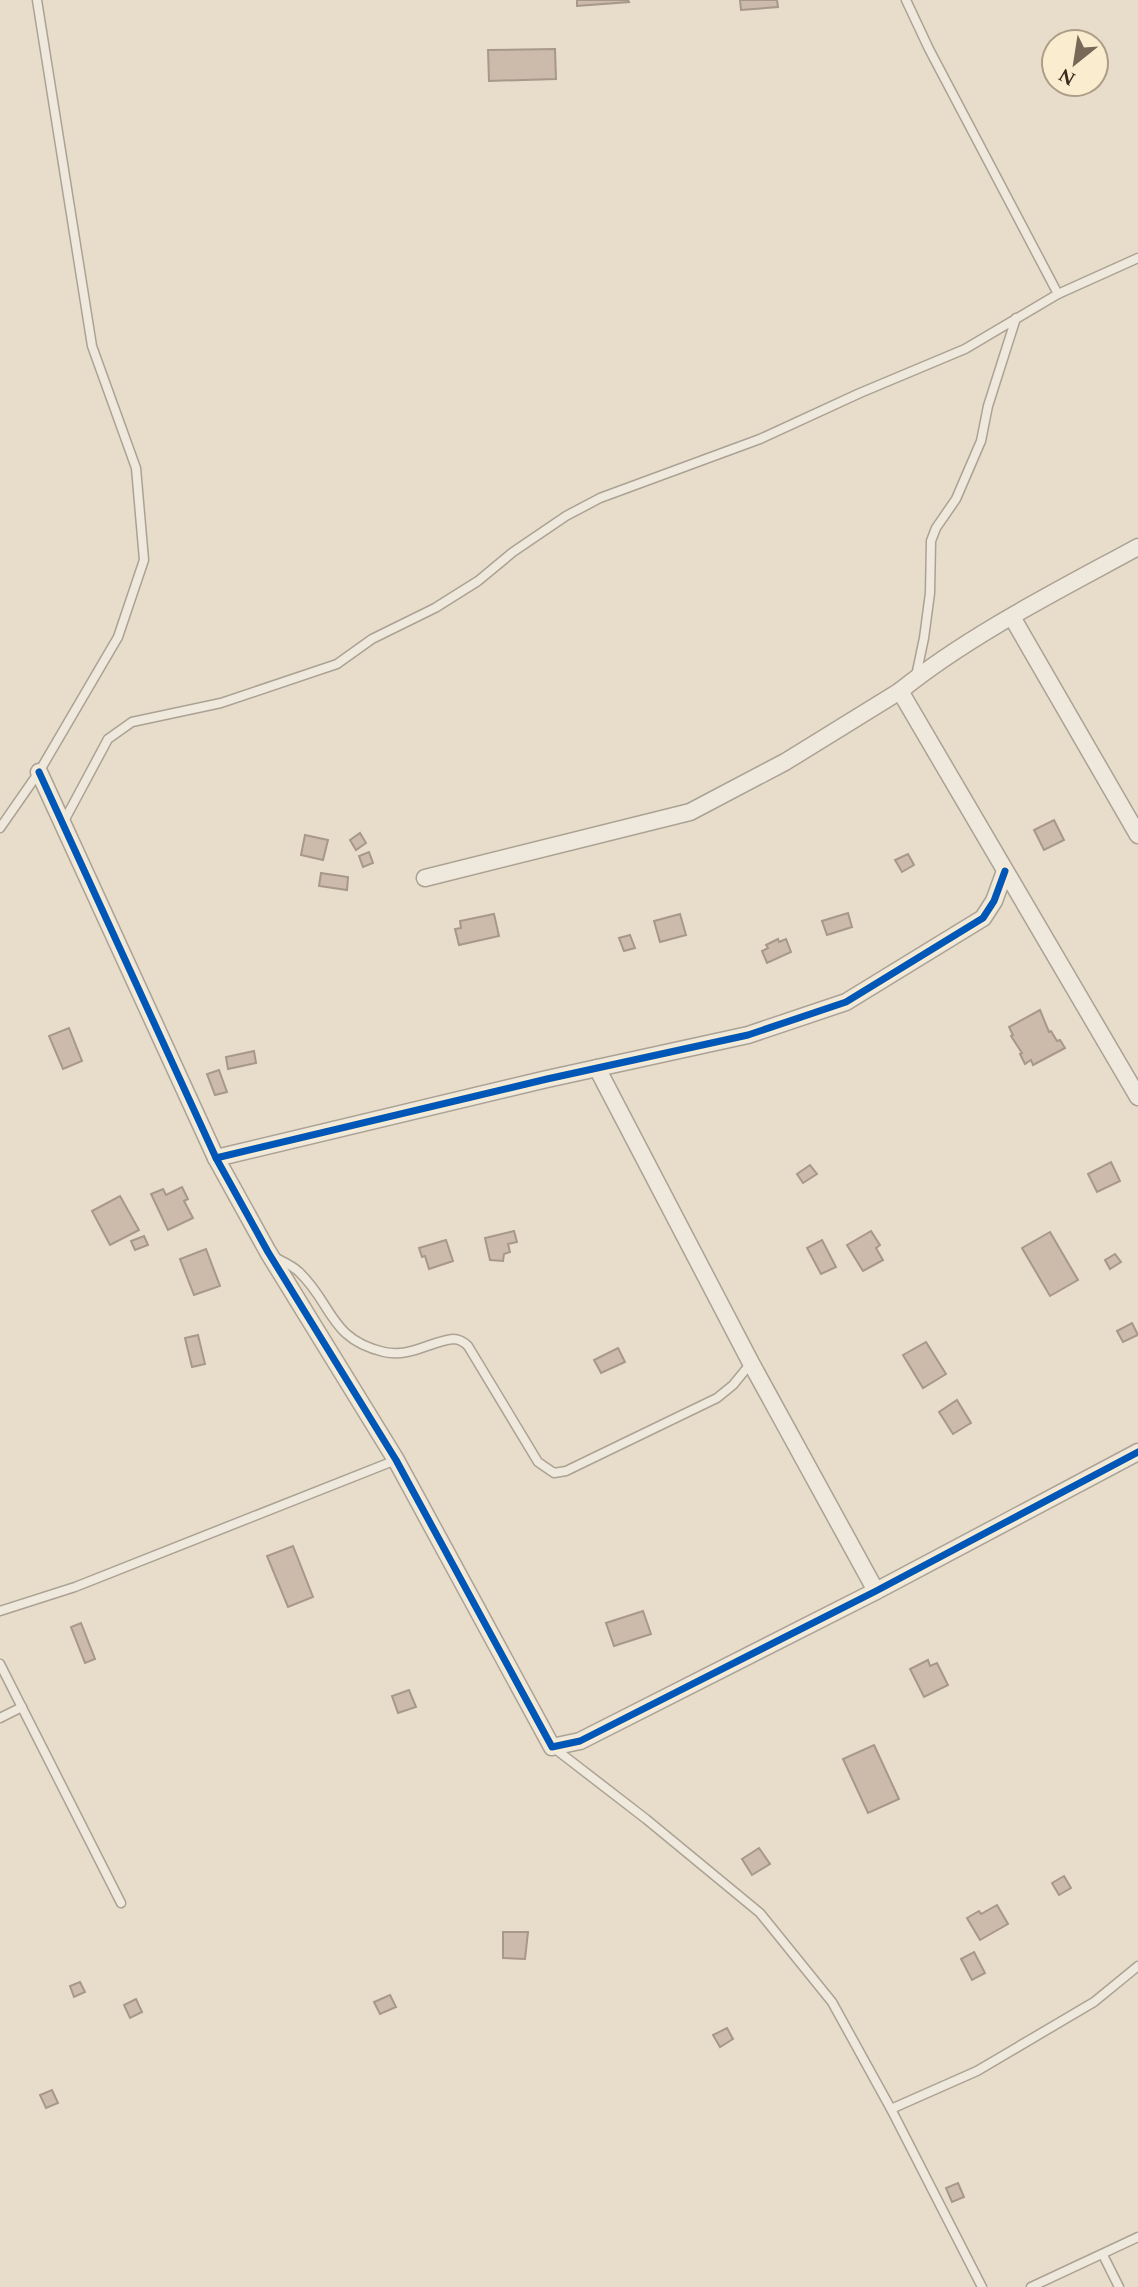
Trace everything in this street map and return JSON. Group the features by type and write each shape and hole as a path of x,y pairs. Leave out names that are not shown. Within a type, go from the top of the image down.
{"street":[{"path":"425,878 690,812 785,762 1012,617 1138,547"},
{"path":"1012,617 1138,835"},
{"path":"900,691 1138,1097"},
{"path":"39,772 216,1158 268,1252 396,1460 552,1747 580,1741 876,1591 1138,1452"},
{"path":"216,1158 748,1035 846,1002 983,918 994,901 1005,871"},
{"path":"597,1068 751,1363 876,1591"}],"lane":[{"path":"0,828 39,772 118,637 144,560 136,468 92,346 37,0"},
{"path":"906,0 1058,294"},
{"path":"63,824 108,739 132,722 221,704 337,664 372,639 435,608 467,588 545,530 600,498 760,439 965,349 1058,294 1138,258"},
{"path":"915,679 930,593 931,541 936,528 956,499 981,441 988,406 1016,318"},
{"path":"268,1252 298,1271 309,1283 337,1327 352,1338 383,1352 395,1353 419,1350 454,1339 462,1341 468,1346 538,1462 554,1473 566,1471 717,1398 733,1385 751,1363"},
{"path":"0,1611 75,1587 396,1460"},
{"path":"0,1664 121,1903"},
{"path":"0,1718 22,1707"},
{"path":"552,1747 646,1819 760,1913 832,2002 891,2109 982,2287"},
{"path":"891,2109 977,2071 1094,2002 1138,1966"},
{"path":"1031,2287 1138,2237"},
{"path":"1103,2255 1119,2287"}],"building":[{"path":"577,0 628,0 629,2 577,6"},
{"path":"740,0 777,0 778,7 741,10"},
{"path":"555,49 556,79 489,81 488,50"},
{"path":"1054,820 1064,840 1044,850 1034,830"},
{"path":"360,833 366,843 356,850 350,840"},
{"path":"305,835 328,840 323,860 301,855"},
{"path":"369,852 373,863 363,867 359,856"},
{"path":"908,854 914,865 902,872 895,860"},
{"path":"321,873 348,877 347,890 319,886"},
{"path":"848,913 852,927 827,935 822,921"},
{"path":"494,914 499,936 459,945 455,929 461,928 460,921"},
{"path":"680,914 686,935 660,942 654,921"},
{"path":"630,935 635,948 624,951 619,938"},
{"path":"778,939 779,942 786,939 791,952 767,963 762,951 768,948 766,945"},
{"path":"1040,1010 1049,1032 1051,1031 1057,1041 1060,1040 1065,1048 1033,1065 1031,1060 1025,1064 1009,1027"},
{"path":"69,1028 82,1061 63,1069 49,1036"},
{"path":"254,1051 256,1063 228,1069 226,1057"},
{"path":"219,1070 227,1092 215,1095 207,1074"},
{"path":"1111,1162 1120,1181 1097,1192 1088,1174"},
{"path":"810,1165 817,1174 803,1183 797,1174"},
{"path":"182,1187 188,1199 184,1201 193,1218 168,1230 151,1194 163,1189 166,1195"},
{"path":"120,1196 139,1230 110,1245 92,1211"},
{"path":"514,1231 517,1242 508,1244 510,1252 504,1254 503,1261 490,1260 485,1238"},
{"path":"871,1231 880,1245 876,1248 883,1260 863,1271 847,1245"},
{"path":"1050,1232 1078,1280 1050,1296 1022,1248"},
{"path":"144,1236 148,1245 135,1250 131,1241"},
{"path":"446,1240 453,1261 429,1269 419,1248"},
{"path":"822,1240 836,1267 821,1274 807,1248"},
{"path":"206,1249 220,1286 194,1295 180,1259"},
{"path":"1115,1254 1121,1262 1110,1269 1105,1260"},
{"path":"1132,1323 1138,1335 1123,1342 1117,1331"},
{"path":"198,1335 205,1364 192,1367 185,1338"},
{"path":"926,1342 946,1374 923,1388 903,1355"},
{"path":"618,1348 625,1362 601,1373 594,1360"},
{"path":"957,1400 971,1423 953,1434 939,1412"},
{"path":"293,1546 313,1597 288,1607 267,1556"},
{"path":"643,1611 651,1634 614,1646 606,1623"},
{"path":"81,1623 95,1659 85,1663 71,1627"},
{"path":"928,1660 930,1666 937,1663 948,1685 924,1697 910,1669"},
{"path":"409,1690 416,1707 398,1713 392,1696"},
{"path":"874,1745 899,1799 868,1813 843,1759"},
{"path":"759,1848 770,1864 752,1875 742,1859"},
{"path":"1064,1876 1071,1888 1059,1895 1052,1883"},
{"path":"997,1905 1008,1924 980,1940 967,1918"},
{"path":"503,1932 528,1932 525,1959 503,1958"},
{"path":"974,1952 985,1973 972,1980 961,1959"},
{"path":"80,1982 85,1992 74,1997 70,1986"},
{"path":"390,1995 396,2007 380,2014 374,2002"},
{"path":"136,1999 142,2012 130,2018 124,2005"},
{"path":"727,2028 733,2039 720,2047 713,2035"},
{"path":"52,2090 58,2103 46,2108 40,2095"},
{"path":"958,2183 964,2197 952,2202 946,2188"}],"cycle path":[{"path":"39,772 216,1158 268,1252 396,1460 552,1747 580,1741 876,1591 1138,1452"},
{"path":"216,1158 547,1079 748,1035 846,1002 983,918 994,901 1005,871"}]}
